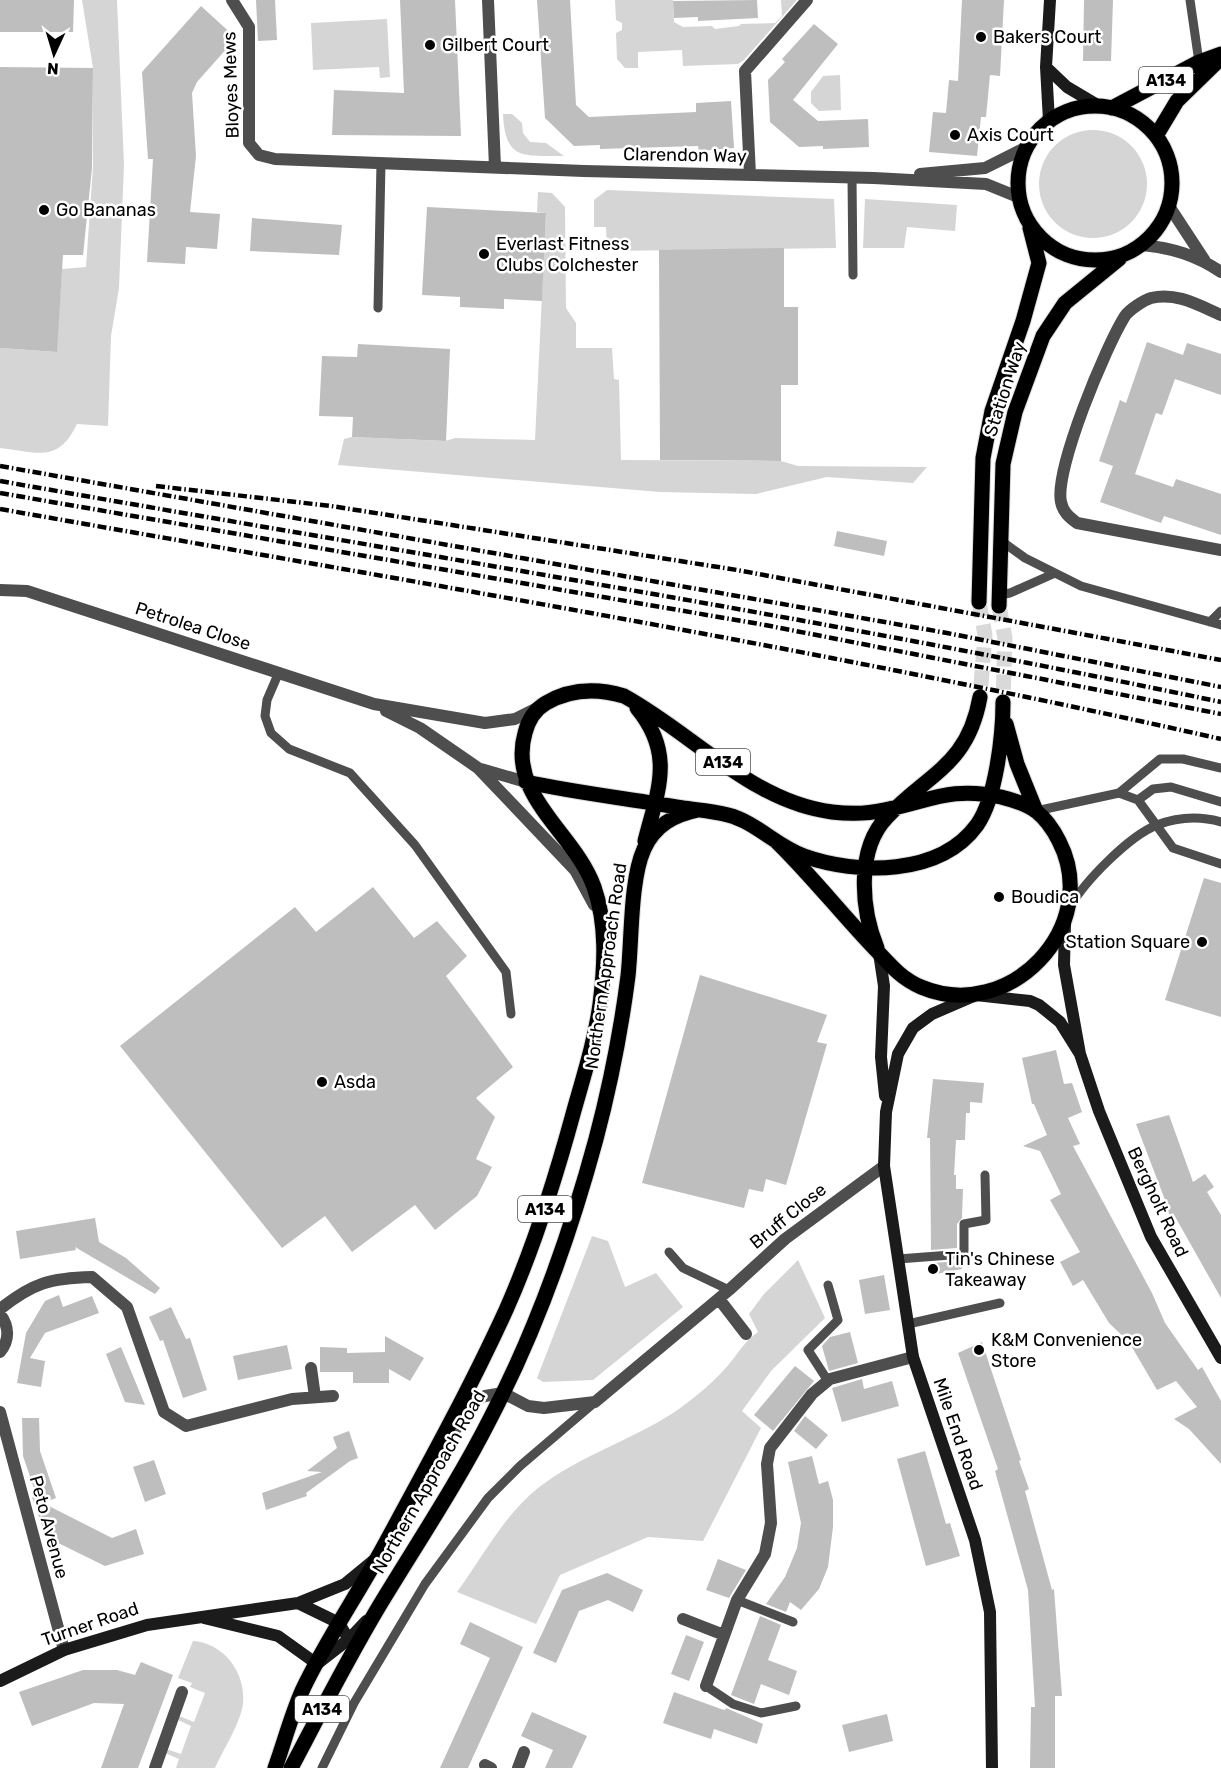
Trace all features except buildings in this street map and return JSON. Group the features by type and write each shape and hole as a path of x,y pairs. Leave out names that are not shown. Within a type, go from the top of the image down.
{"main road":[{"name":"A134","path":"1105,107 1137,118 1156,136 1170,160 1173,173 1169,206 1158,229 1142,245 1124,255 1103,260 1068,256 1042,240 1030,225 1018,197 1017,174 1027,147 1049,121 1073,109 1105,107 1199,62 1221,56"},
{"name":"A134","path":"1156,136 1177,101 1221,56"},
{"name":"Station Way","path":"979,602 983,458 992,411 1023,321 1039,262 1030,225"},
{"name":"Station Way","path":"999,601 1003,464 1010,428 1043,336 1065,303 1124,255"},
{"name":"A134","path":"777,842 891,968 923,988 962,996 976,995 1005,986 1026,973 1046,952 1066,914 1071,882 1069,866 1055,833 1036,812 1017,764 1003,707 990,795 978,824 969,835 947,851 902,866 867,866 820,861 802,855 730,815 526,782 520,758 523,737 532,716 541,706 566,694 582,691 610,692 624,696 745,777 776,795 816,809 864,813 900,807 942,794 974,792 990,795 1012,800 1036,812"},
{"name":"A134","path":"624,696 647,720 660,749 662,765 643,851"},
{"name":"A134","path":"879,953 866,905 870,849 881,825 963,748 972,731 980,697"},
{"name":"Northern Approach Road","path":"339,1623 377,1558 480,1364 507,1306 549,1199 593,1037 599,1007 604,934 595,889 587,869 526,782"},
{"name":"Northern Approach Road","path":"291,1768 351,1645 377,1610 471,1455 503,1393 556,1264 598,1132 626,990 634,900 643,851 651,836 672,817 698,810"},
{"name":"A134","path":"275,1768 302,1692 339,1623"}],"street":[{"name":"Bloyes Mews","path":"232,0 249,27 249,143 259,155 275,159 381,164"},
{"path":"488,0 495,167"},
{"path":"750,174 746,71 807,0"},
{"path":"1049,121 1046,67 1050,0"},
{"path":"1046,67 1067,87 1105,107"},
{"name":"Clarendon Way","path":"874,178 985,168 1027,147"},
{"name":"Clarendon Way","path":"381,164 874,178 986,184 1018,197"},
{"path":"1169,206 1205,261"},
{"path":"1142,245 1165,247 1205,261 1221,272"},
{"path":"1221,315 1179,297 1150,298 1126,314 1099,373 1073,440 1061,488 1061,501 1067,516 1077,523 1221,550"},
{"name":"Petrolea Close","path":"0,590 27,591 374,704 485,723 515,719 541,706"},
{"name":"Petrolea Close","path":"374,704 420,728 478,768 575,870 588,893 604,934"},
{"name":"Petrolea Close","path":"478,768 526,782"},
{"name":"Bergholt Road","path":"1066,914 1064,965 1080,1054 1124,1177 1151,1237 1221,1358"},
{"name":"Mile End Road","path":"879,953 884,986 881,1057 886,1112 884,1166 913,1356 975,1540 990,1612 992,1768"},
{"name":"Bergholt Road","path":"976,995 1030,1001 1039,1005 1060,1022 1080,1054"},
{"name":"Mile End Road","path":"886,1112 898,1054 913,1028 932,1014 976,995"},
{"name":"Bruff Close","path":"595,1402 719,1299 784,1239 884,1166"},
{"path":"0,1353 7,1340 7,1329 0,1311 22,1292 56,1278 92,1277 127,1307 164,1412 186,1426 260,1406 333,1396"},
{"path":"719,1299 746,1334"},
{"path":"706,1686 737,1600 765,1554 771,1523 767,1464 770,1448 812,1394 828,1381 913,1356"},
{"path":"311,1368 315,1397"},
{"path":"426,1465 454,1433 477,1400 485,1395 503,1393 528,1406 544,1408 595,1402"},
{"name":"Peto Avenue","path":"0,1412 64,1650"},
{"name":"Turner Road","path":"0,1681 64,1650 147,1625 298,1603 345,1584 377,1558"},
{"path":"298,1603 339,1623 351,1645 317,1664"},
{"name":"Turner Road","path":"197,1616 278,1636 317,1664"},
{"path":"683,1618 724,1635"},
{"path":"155,1768 182,1692"},
{"path":"518,1768 524,1752"}],"lane":[{"path":"1190,0 1199,62"},
{"path":"378,308 381,164"},
{"path":"852,177 853,275"},
{"path":"1000,540 1053,574 1081,586 1221,625"},
{"path":"999,601 1010,593 1053,574"},
{"path":"1210,622 1221,611"},
{"path":"279,672 267,700 265,716 271,733 289,749 350,773 415,845 506,972 511,1014"},
{"path":"1036,812 1119,793 1160,759 1183,759 1221,768"},
{"path":"1138,800 1154,789 1171,788 1221,802"},
{"path":"1119,793 1138,800 1173,848 1221,864"},
{"path":"1066,914 1075,898 1098,872 1130,843 1156,825 1181,819 1206,817 1221,822"},
{"path":"898,1259 964,1254 964,1224 986,1220 985,1175"},
{"path":"669,1252 683,1268 729,1290"},
{"path":"828,1285 838,1320 808,1350 828,1381"},
{"path":"908,1324 1000,1303"},
{"name":"Bruff Close","path":"322,1768 354,1703 425,1584 488,1498 520,1466 595,1402"},
{"path":"737,1600 793,1622"},
{"path":"706,1686 733,1704 761,1713 796,1706"}],"shaded area":[{"path":"82,0 117,0 124,165 119,288 111,336 108,426 77,424 70,437 62,445 45,452 0,448 0,348 56,352 62,269 86,267 93,167 93,68"},
{"path":"615,0 673,0 674,22 683,27 712,26 715,29 741,24 775,23 782,16 781,0 797,0 738,64 683,66 682,50 638,52 638,68 625,68 617,59 616,33 622,30 622,23 616,20"},
{"path":"387,19 390,77 380,78 379,67 313,70 311,23"},
{"path":"840,75 841,110 819,111 811,103 811,92 823,76"},
{"path":"503,114 512,114 522,123 523,133 530,142 546,143 564,156 520,153 508,141"},
{"path":"1093,130 1114,134 1131,146 1143,163 1147,184 1143,205 1131,222 1114,234 1093,238 1072,234 1055,222 1043,205 1039,184 1043,163 1055,146 1072,134"},
{"path":"607,190 834,199 836,248 607,251 606,227 594,227 594,200"},
{"path":"538,192 552,193 565,207 566,308 576,323 576,348 612,348 614,379 619,380 621,460 781,461 798,466 927,467 913,483 827,477 756,494 660,492 338,465 344,439 352,437 445,441 455,438 535,440 546,213 537,212"},
{"path":"865,199 957,205 955,231 907,227 904,248 863,248"},
{"path":"592,1236 608,1241 625,1287 656,1273 683,1307 593,1380 543,1382 537,1378"},
{"path":"798,1260 825,1318 771,1371 742,1411 761,1428 703,1541 648,1537 560,1575 536,1624 457,1592 504,1524 538,1488 570,1467 657,1423 698,1395 713,1381 758,1332 749,1314 764,1294"},
{"path":"193,1641 216,1648 226,1656 234,1665 243,1688 241,1713 215,1768 176,1768 179,1759 165,1753 166,1749 181,1754 191,1726 178,1720 179,1716 194,1722 205,1693 190,1687 192,1683 178,1678"}],"tunnel":[{"path":"979,602 985,635 980,697"},
{"path":"999,606 1005,638 1003,702"}],"railway":[{"path":"0,466 947,633 1221,687"},
{"path":"0,481 764,614 1221,702"},
{"path":"156,486 331,506 737,570 1221,660"},
{"path":"0,493 765,625 1221,714"},
{"path":"0,509 765,645 1221,739"}],"place":[{"name":"Bakers Court","path":"981,37"},
{"name":"Gilbert Court","path":"430,45"},
{"name":"Axis Court","path":"955,135"},
{"name":"Go Bananas","path":"44,210"},
{"name":"Everlast Fitness Clubs Colchester","path":"484,254"},
{"name":"Boudica","path":"999,897"},
{"name":"Station Square","path":"1202,942"},
{"name":"Asda","path":"322,1082"},
{"name":"Tin's Chinese Takeaway","path":"933,1269"},
{"name":"K&M Convenience Store","path":"979,1350"}]}
